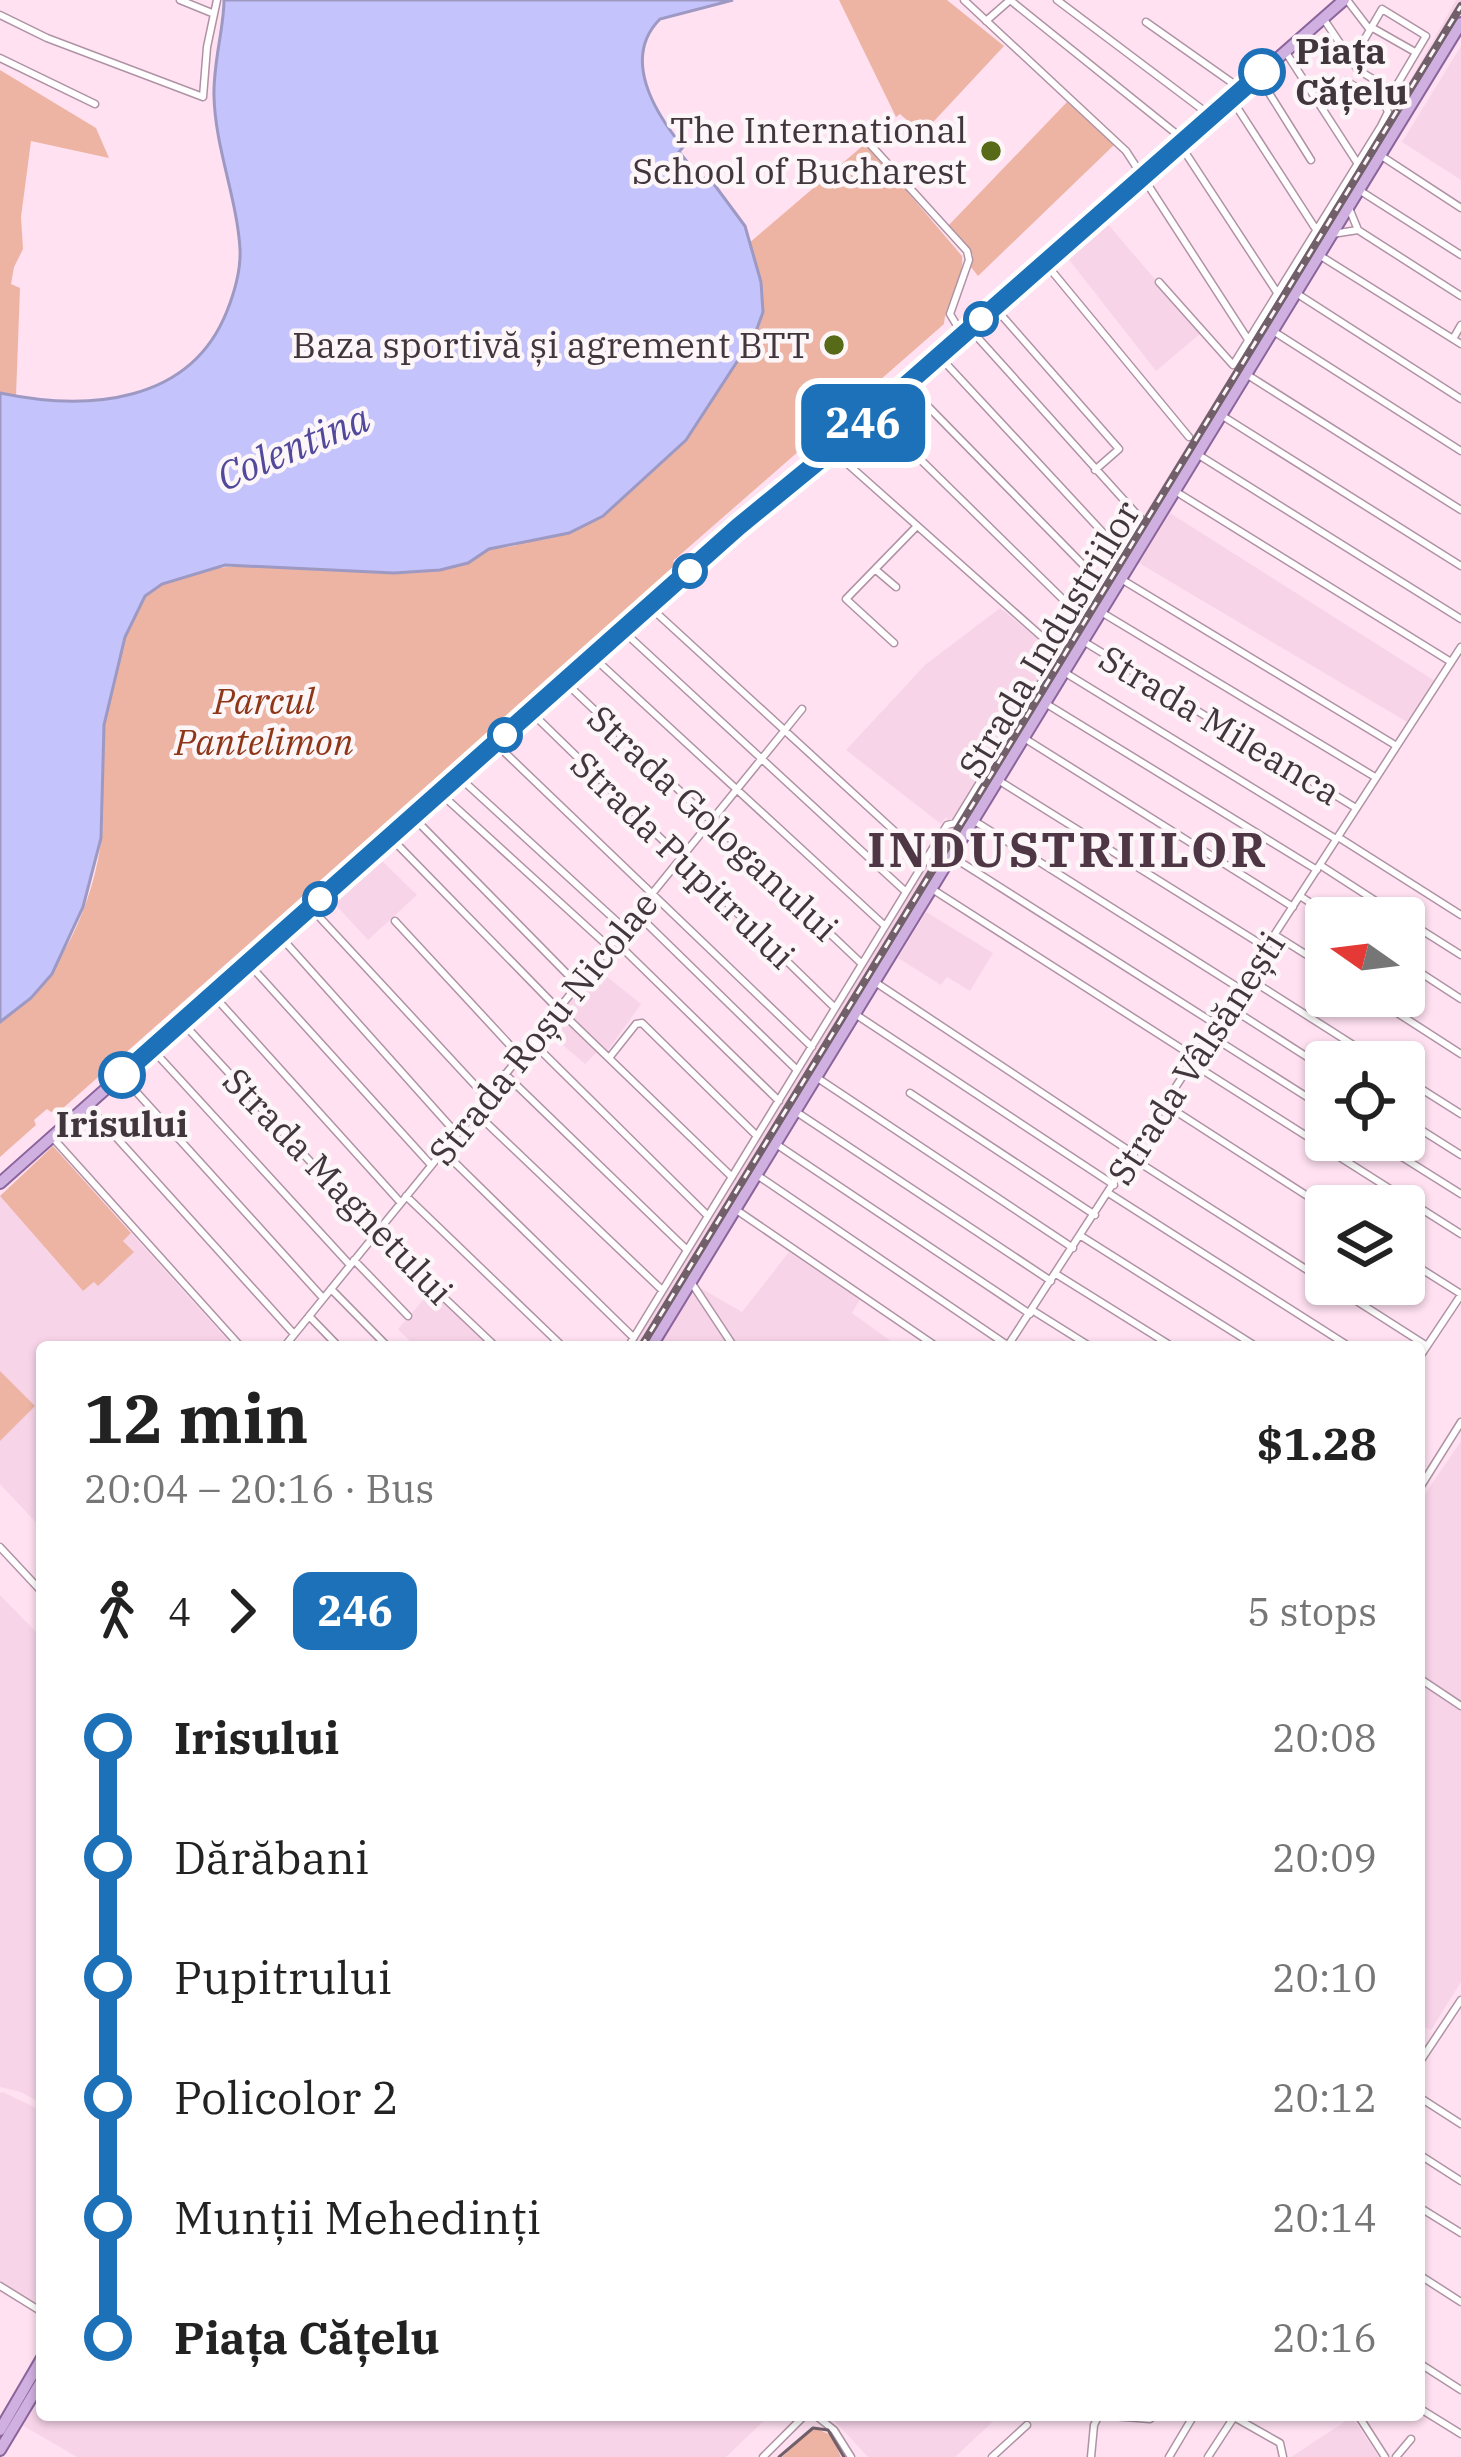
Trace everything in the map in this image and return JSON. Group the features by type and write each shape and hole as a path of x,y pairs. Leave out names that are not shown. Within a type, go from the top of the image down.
{"main road":[{"path":"0,1183 622,630 1345,0"},
{"name":"Strada Industriilor","path":"655,1341 1461,23"},
{"path":"0,2430 36,2368"},
{"path":"0,2450 36,2390"}],"street":[{"path":"180,0 212,13"},
{"path":"0,15 47,38 203,97 217,0"},
{"path":"964,0 1122,147 1249,341"},
{"path":"986,21 1010,0 1182,142 1278,294"},
{"path":"1057,0 1210,116"},
{"path":"1345,0 1371,29 1416,53"},
{"path":"1159,282 1233,365 1386,118 1385,105 1426,36 1382,9 1360,47 1346,50"},
{"path":"1323,18 1358,70 1393,91"},
{"path":"1146,22 1236,94 1317,231"},
{"path":"1285,51 1358,164"},
{"path":"0,58 95,104"},
{"path":"1258,75 1311,160"},
{"path":"1346,81 1385,105"},
{"path":"632,1341 946,826 955,823 1141,519 950,314 969,260 967,251 868,142"},
{"path":"1380,155 1461,208"},
{"path":"1359,190 1461,255"},
{"path":"1348,207 1358,230 1461,296"},
{"path":"1332,234 1358,230"},
{"path":"1319,255 1461,344"},
{"path":"1045,262 1189,437"},
{"path":"1296,293 1461,399"},
{"path":"994,308 1119,449 1095,470"},
{"path":"1453,338 1461,325"},
{"path":"1273,331 1461,452"},
{"path":"939,356 1120,551"},
{"path":"1246,374 1461,510"},
{"path":"907,385 1100,582"},
{"path":"874,414 1079,615"},
{"path":"1221,415 1461,566"},
{"path":"832,450 1058,651"},
{"path":"1197,454 1461,619"},
{"path":"1175,490 1451,662"},
{"path":"894,643 846,598 916,526"},
{"path":"877,570 896,587"},
{"path":"1120,579 1396,746"},
{"path":"650,606 926,860"},
{"path":"1101,612 1376,778"},
{"path":"622,630 906,892"},
{"name":"Strada Mileanca","path":"1083,641 1357,808"},
{"name":"Strada Vâlsănești","path":"1012,1341 1461,647"},
{"path":"592,657 885,926"},
{"path":"1064,672 1461,915"},
{"name":"Strada Gologanului","path":"565,682 862,964"},
{"path":"1045,703 1366,897"},
{"name":"Strada Roșu Nicolae","path":"289,1341 802,709"},
{"name":"Strada Pupitrului","path":"531,712 835,1008"},
{"path":"1024,738 1293,907"},
{"path":"496,744 812,1047"},
{"path":"459,777 624,928"},
{"path":"998,780 1267,948"},
{"path":"440,793 779,1101"},
{"path":"413,817 578,985"},
{"path":"974,820 1241,989"},
{"path":"390,837 558,1010 732,1177"},
{"path":"951,856 1218,1025"},
{"path":"932,889 1461,1234"},
{"path":"1300,896 1305,899"},
{"path":"310,908 486,1097"},
{"path":"636,913 798,1070"},
{"path":"395,921 520,1056"},
{"path":"1425,933 1461,956"},
{"path":"279,935 457,1133"},
{"path":"1275,935 1305,954"},
{"path":"248,963 431,1165"},
{"path":"1425,976 1461,999"},
{"path":"1248,978 1347,1041"},
{"path":"875,982 1305,1268"},
{"path":"213,994 403,1200 556,1341"},
{"path":"1229,1007 1305,1056"},
{"path":"855,1014 1114,1185"},
{"path":"1404,1017 1461,1054"},
{"name":"Strada Magnetului","path":"182,1022 376,1233 490,1341"},
{"path":"609,1058 636,1024 642,1023 757,1136"},
{"path":"1211,1036 1305,1096"},
{"path":"532,1042 707,1216"},
{"path":"152,1048 352,1263 408,1316"},
{"path":"505,1074 687,1250"},
{"path":"122,1075 323,1298"},
{"path":"816,1077 1073,1247"},
{"path":"1425,1091 1461,1114"},
{"path":"910,1093 1095,1214"},
{"path":"1166,1105 1305,1194"},
{"path":"88,1106 294,1334"},
{"path":"796,1111 1054,1278 1163,1341"},
{"path":"475,1112 662,1290"},
{"path":"1425,1133 1461,1156"},
{"path":"52,1137 236,1341"},
{"path":"776,1144 1081,1341"},
{"path":"443,1151 634,1337"},
{"path":"1408,1161 1461,1194"},
{"path":"757,1175 999,1341"},
{"path":"1108,1193 1341,1341"},
{"path":"736,1209 928,1341"},
{"path":"1081,1236 1247,1341"},
{"path":"1425,1271 1461,1294 1425,1349"},
{"path":"691,1282 730,1341"},
{"path":"331,1288 382,1341"},
{"path":"684,1294 703,1301"},
{"path":"1363,1305 1419,1341"},
{"path":"309,1316 333,1341"},
{"path":"1425,1479 1461,1422"},
{"path":"0,1546 36,1585"},
{"path":"1425,1682 1461,1706"},
{"path":"1425,2054 1461,2000"},
{"path":"1425,2101 1461,2124"},
{"path":"1425,2158 1461,2181"},
{"path":"1425,2210 1461,2234"},
{"path":"1425,2279 1461,2302"},
{"path":"0,2286 36,2308"},
{"path":"1425,2367 1461,2390"},
{"path":"1425,2412 1461,2434"},
{"path":"763,2457 799,2421"},
{"path":"823,2421 851,2457"},
{"path":"1091,2457 1096,2421"},
{"path":"1169,2457 1190,2421"},
{"path":"1208,2457 1230,2421"},
{"path":"1244,2421 1280,2443 1283,2457"},
{"path":"1362,2421 1385,2457"},
{"path":"992,2457 1028,2425"},
{"path":"1396,2457 1411,2439"}],"shaded area":[{"path":"1456,0 1461,0 1461,12 648,1341 636,1341 951,825 946,817 941,824 846,750 925,665 1000,608 1058,655"},
{"path":"1461,46 1461,180 1402,142"},
{"path":"1106,222 1201,333 1156,371 1067,257"},
{"path":"1170,513 1435,681 1407,722 1139,563"},
{"path":"379,858 417,895 368,940 332,901"},
{"path":"926,912 993,953 970,991 947,977 941,985 898,958"},
{"path":"595,967 641,1004 604,1056 598,1051 585,1064 557,1040 563,1032 552,1021"},
{"path":"0,1196 83,1291 133,1252 123,1241 131,1233 229,1341 36,1341 36,1523 0,1484"},
{"path":"789,1252 860,1299 852,1313 891,1341 663,1341 697,1286 742,1312"},
{"path":"433,1288 488,1341 410,1341 398,1329"},
{"path":"1461,1441 1461,1982 1431,2030 1425,2027 1425,1494"},
{"path":"0,1595 36,1632 36,2101 0,2087"},
{"path":"0,2093 36,2108 36,2312 0,2289"},
{"path":"36,2400 36,2421 764,2421 726,2457 77,2457 22,2425"},
{"path":"835,2421 994,2421 955,2457 868,2457"},
{"path":"1346,2421 1355,2421 1379,2457 1291,2457"}],"green space":[{"path":"839,0 947,0 1004,46 922,134 900,114 896,117"},
{"path":"0,70 96,128 109,158 31,141 21,217 23,249 11,284 20,288 16,396 0,393"},
{"path":"1067,102 1114,145 978,276 971,267 973,255 948,226"},
{"name":"Parcul Pantelimon","path":"866,143 962,256 944,324 673,561 679,570 386,832 381,827 62,1109 47,1109 34,1120 36,1125 0,1157 0,1022 56,963 91,889 102,835 102,744 110,688 120,646 145,596 182,575 257,567 258,563 326,571 440,570 468,563 489,549 514,546 603,516 686,440 740,356 761,282 748,244"},
{"path":"53,1146 131,1233 123,1241 134,1252 98,1286 94,1282 83,1291 0,1196"},
{"path":"0,1371 35,1406 0,1441"},
{"path":"811,2430 831,2435 841,2457 782,2457"}],"water":[{"name":"Colentina","path":"224,0 733,0 660,19 643,51 643,68 653,102 683,147 679,152 702,180 708,176 745,226 761,282 763,312 755,334 686,440 603,516 569,533 489,549 468,563 440,570 394,573 225,565 162,584 145,596 125,637 104,725 101,838 83,907 52,974 0,1022 0,393 67,401 132,394 188,366 210,342 233,296 240,257 214,96"}],"tram line":[{"path":"779,2457 813,2428 828,2430 844,2457"}],"railway":[{"path":"645,1341 1461,6"}],"bus line":[{"name":"246","path":"122,1075 738,527 776,500 1262,72"}],"place":[{"name":"Piața Cățelu","path":"1262,72"},
{"name":"The International School of Bucharest","path":"991,151"},
{"name":"Baza sportivă și agrement BTT","path":"834,345"},
{"name":"Irisului","path":"122,1075"}],"district":[{"name":"INDUSTRIILOR","path":"1068,850"}]}
